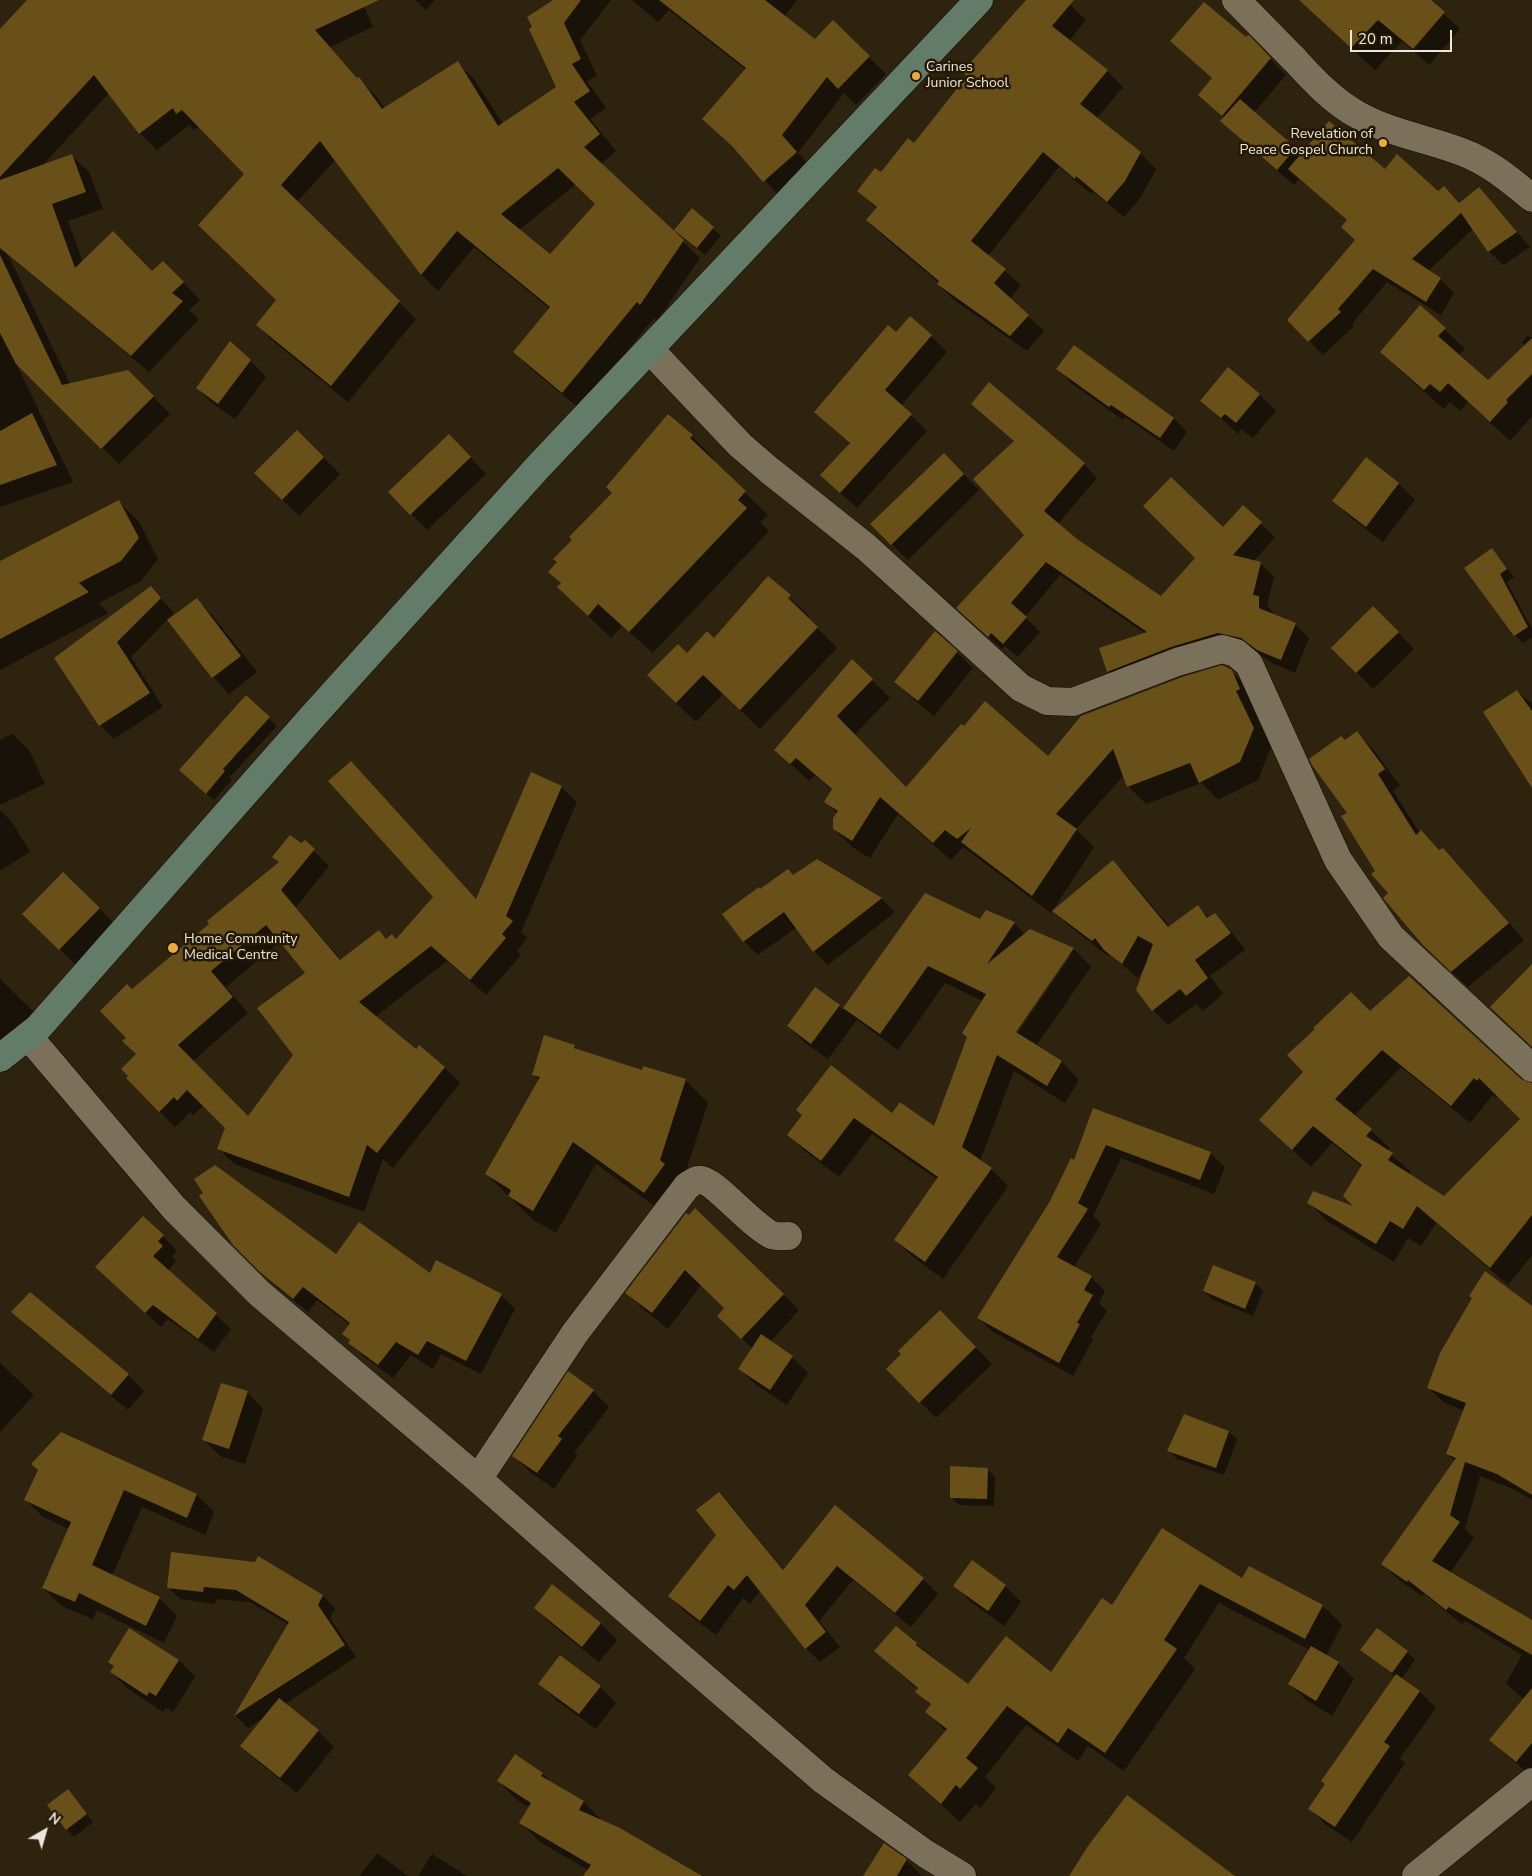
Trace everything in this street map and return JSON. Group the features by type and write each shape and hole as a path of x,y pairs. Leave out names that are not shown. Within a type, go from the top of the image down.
{"street":[{"path":"0,1058 38,1028 325,702 538,467 979,0"},
{"path":"1236,0 1310,76 1357,115 1382,126 1463,152 1503,174 1532,198"},
{"path":"650,350 740,445 866,547 1021,688 1047,701 1073,702 1177,662 1222,649 1236,653 1249,664 1338,860 1391,937 1532,1068"},
{"path":"28,1036 174,1208 259,1293 478,1479 823,1780 926,1854 962,1876"},
{"path":"478,1479 575,1333 687,1186 697,1180 703,1180 713,1186 754,1223 773,1236 788,1236"},
{"path":"1416,1876 1532,1782"}],"building":[{"path":"27,0 379,0 315,30 357,78 359,77 382,109 458,61 498,126 556,87 529,29 532,27 527,17 553,0 581,0 564,23 581,59 572,64 590,91 574,102 600,134 584,147 684,240 640,305 637,302 562,393 513,352 550,307 457,231 421,275 320,141 281,185 400,301 331,386 256,325 276,300 198,225 244,174 182,110 176,114 173,108 139,134 94,75 0,177 0,29","holes":["558,168 595,204 550,254 501,214"]},
{"path":"659,0 765,0 815,39 833,20 870,56 838,89 827,77 782,135 797,152 763,182 732,146 702,119 746,68"},
{"path":"1026,0 1074,0 1052,26 1108,70 1080,104 1141,152 1125,181 1107,202 1076,176 1075,179 1043,152 971,241 1006,269 994,283 1029,315 1010,336 937,284 939,281 866,220 877,207 857,191 875,168 881,172 908,138 914,143 967,76 962,72"},
{"path":"1299,0 1431,0 1445,12 1413,49 1378,20 1351,48"},
{"path":"1204,2 1246,37 1250,36 1271,58 1222,116 1198,95 1212,78 1170,41"},
{"path":"1240,99 1296,148 1277,170 1220,121"},
{"path":"1329,121 1385,169 1397,154 1438,191 1444,186 1459,203 1479,187 1517,232 1488,252 1461,213 1412,259 1441,278 1426,302 1373,269 1338,309 1341,312 1308,342 1287,320 1355,240 1341,227 1347,220 1288,169"},
{"path":"72,154 86,192 52,204 75,268 113,231 152,271 163,261 184,282 172,293 183,301 131,356 0,248 0,180"},
{"path":"692,208 714,227 697,248 674,230"},
{"path":"0,255 62,385 128,370 154,396 101,449 16,364 0,333"},
{"path":"1420,305 1446,328 1438,336 1488,380 1532,338 1532,374 1506,400 1508,402 1490,422 1448,383 1440,392 1430,384 1424,390 1380,352"},
{"path":"910,316 932,335 885,390 912,414 840,493 820,475 850,443 814,412 888,325 896,332"},
{"path":"230,341 251,360 218,404 196,388"},
{"path":"1074,345 1174,418 1160,438 1111,405 1109,407 1056,369"},
{"path":"1228,367 1260,394 1236,423 1225,414 1221,418 1200,401"},
{"path":"989,382 1085,463 1044,511 1077,539 1161,596 1195,558 1143,506 1171,477 1223,527 1243,505 1262,522 1233,555 1261,562 1253,595 1259,596 1259,608 1296,623 1281,660 1257,650 1241,638 1218,633 1171,647 1107,672 1099,648 1147,632 1046,562 1011,603 1027,617 1003,644 991,633 988,637 956,608 1024,535 973,479 1014,441 971,404"},
{"path":"32,413 57,465 0,485 0,431"},
{"path":"668,414 693,435 690,438 746,491 738,500 747,508 629,632 598,604 588,616 557,587 561,583 548,572 557,562 553,559 572,540 569,537 612,493 606,487"},
{"path":"297,430 324,457 282,500 254,473"},
{"path":"449,434 471,457 410,515 388,492"},
{"path":"944,453 964,474 891,545 870,524"},
{"path":"1366,457 1399,483 1366,527 1332,501"},
{"path":"119,500 139,538 121,561 79,583 89,592 0,639 0,561"},
{"path":"1492,548 1507,569 1500,574 1528,627 1514,636 1464,568"},
{"path":"768,576 791,595 788,598 818,627 740,710 703,675 676,703 647,675 678,644 687,653 707,631 714,638"},
{"path":"151,586 161,598 117,642 150,693 99,726 54,658"},
{"path":"197,598 241,656 212,678 167,620"},
{"path":"1373,606 1399,632 1356,673 1331,648"},
{"path":"935,631 958,651 918,701 894,682"},
{"path":"852,659 873,679 837,716 906,787 961,724 964,726 985,701 1048,756 1081,716 1182,677 1222,665 1232,670 1240,689 1236,691 1254,728 1240,762 1199,783 1190,763 1127,787 1113,749 1056,814 1077,829 1032,896 961,842 971,828 957,839 945,830 933,843 880,797 852,841 833,829 833,818 838,811 824,802 832,789 796,758 790,764 774,750"},
{"path":"1517,690 1532,711 1532,788 1483,712"},
{"path":"246,695 270,717 223,769 225,771 206,794 179,770"},
{"path":"1357,731 1385,769 1378,774 1416,835 1421,830 1439,850 1443,848 1509,923 1451,972 1422,944 1383,898 1388,893 1371,874 1375,871 1341,816 1347,813 1309,759 1341,736 1345,740"},
{"path":"351,761 476,899 531,772 562,786 506,916 513,921 502,934 506,938 470,980 431,946 359,1002 416,1049 419,1045 445,1067 377,1153 367,1145 349,1197 217,1149 225,1128 187,1090 177,1101 174,1097 159,1112 126,1078 128,1076 121,1069 136,1054 122,1041 126,1038 100,1011 127,984 132,989 209,924 207,921 279,862 272,857 290,835 301,843 305,840 315,849 281,890 340,960 379,930 386,939 392,934 396,939 433,897 328,781","holes":["266,925 305,973 257,1008 293,1055 248,1116 178,1045 233,997 211,971"]},
{"path":"817,859 882,898 813,952 784,912 743,942 722,914 788,869 793,875"},
{"path":"1113,860 1168,927 1198,905 1207,918 1215,913 1231,933 1195,960 1208,978 1186,996 1180,989 1152,1011 1136,990 1153,944 1138,936 1122,964 1104,950 1095,938 1092,941 1052,911"},
{"path":"63,872 100,908 59,950 22,914"},
{"path":"925,893 980,919 986,910 1015,922 987,964 1030,929 1074,948 1016,1032 1062,1061 1047,1086 997,1055 962,1147 992,1168 925,1262 894,1240 938,1177 854,1118 821,1161 787,1135 802,1115 796,1110 831,1065 892,1113 900,1102 934,1126 967,1037 962,1033 986,994 928,966 880,1034 843,1008"},
{"path":"1532,964 1532,1047 1490,1007"},
{"path":"1409,976 1521,1079 1532,1083 1532,1215 1490,1268 1417,1206 1403,1229 1390,1221 1376,1244 1307,1203 1313,1191 1353,1206 1343,1196 1362,1165 1313,1126 1292,1150 1259,1120 1303,1072 1287,1055 1315,1029 1313,1028 1351,992 1370,1011","holes":["1382,1050 1451,1106 1474,1078 1477,1081 1479,1078 1520,1119 1444,1196 1388,1160 1393,1153 1366,1136 1372,1129 1335,1099"]},
{"path":"815,987 840,1005 811,1044 787,1026"},
{"path":"544,1035 575,1045 574,1048 642,1070 643,1066 686,1079 660,1160 665,1164 644,1193 573,1142 533,1211 508,1196 511,1190 485,1174 540,1077 532,1075"},
{"path":"1093,1108 1211,1152 1200,1180 1106,1145 1078,1203 1088,1209 1057,1257 1092,1276 1084,1290 1093,1295 1077,1323 1080,1324 1059,1363 977,1318 1050,1201 1071,1158 1074,1160"},
{"path":"215,1165 336,1254 359,1222 430,1273 436,1260 502,1294 466,1361 427,1341 418,1355 396,1342 378,1365 348,1343 350,1340 342,1334 350,1323 303,1287 293,1299 260,1272 233,1245 199,1196 203,1193 194,1179"},
{"path":"695,1208 784,1294 741,1339 717,1316 724,1308 685,1270 652,1313 625,1293 686,1213 689,1215"},
{"path":"143,1216 164,1235 158,1241 163,1246 153,1256 217,1313 198,1339 153,1305 145,1313 95,1267"},
{"path":"1213,1265 1256,1282 1245,1309 1203,1291"},
{"path":"1485,1271 1532,1306 1532,1495 1497,1474 1465,1462 1450,1515 1460,1522 1432,1561 1532,1620 1532,1655 1449,1607 1446,1610 1408,1580 1407,1582 1381,1564 1456,1458 1446,1454 1466,1403 1427,1388 1440,1353 1472,1298 1469,1296"},
{"path":"30,1292 129,1374 111,1395 11,1312"},
{"path":"940,1310 976,1347 919,1403 886,1369 901,1354 898,1351"},
{"path":"761,1334 793,1356 770,1390 738,1369"},
{"path":"568,1371 594,1390 558,1436 562,1439 537,1473 512,1456"},
{"path":"221,1383 248,1391 229,1449 202,1440"},
{"path":"1184,1414 1229,1431 1216,1468 1167,1451"},
{"path":"61,1432 197,1494 187,1518 124,1490 92,1565 160,1597 146,1626 79,1593 75,1602 42,1588 71,1522 24,1500 38,1470 31,1464"},
{"path":"950,1466 988,1468 987,1499 950,1498"},
{"path":"719,1492 783,1570 835,1505 924,1578 895,1613 837,1566 805,1605 826,1632 805,1649 747,1575 734,1590 728,1585 700,1621 668,1596 716,1535 696,1510"},
{"path":"1162,1528 1242,1578 1249,1566 1323,1605 1305,1639 1200,1584 1164,1640 1177,1649 1105,1753 1068,1728 1058,1743 1007,1706 966,1758 978,1768 960,1789 956,1785 941,1804 908,1775 947,1729 925,1712 931,1704 915,1692 918,1688 874,1651 896,1626 917,1643 916,1645 968,1684 1006,1636 1051,1672 1102,1598 1112,1605"},
{"path":"171,1552 255,1562 258,1556 323,1595 318,1605 345,1645 234,1716 289,1622 236,1590 204,1587 203,1592 167,1588"},
{"path":"972,1560 1006,1585 988,1611 953,1586"},
{"path":"552,1584 601,1623 582,1647 534,1608"},
{"path":"129,1628 179,1660 156,1696 149,1692 147,1696 110,1672 114,1666 108,1662"},
{"path":"1377,1628 1408,1651 1392,1673 1360,1650"},
{"path":"1311,1646 1339,1662 1316,1701 1288,1684"},
{"path":"560,1655 601,1686 579,1714 538,1684"},
{"path":"1396,1674 1420,1691 1384,1742 1390,1746 1335,1827 1308,1809 1325,1784 1321,1781"},
{"path":"1532,1688 1532,1743 1516,1762 1489,1740"},
{"path":"279,1698 319,1730 280,1778 240,1746"},
{"path":"515,1754 543,1773 541,1776 584,1801 579,1810 620,1828 702,1876 583,1876 591,1865 519,1823 531,1803 497,1781"},
{"path":"68,1789 87,1814 66,1830 47,1805"},
{"path":"1127,1795 1235,1876 1069,1876 1088,1846"},
{"path":"884,1843 907,1859 897,1876 863,1876"}],"place":[{"name":"Carines Junior School","path":"916,76"},
{"name":"Revelation of Peace Gospel Church","path":"1383,143"},
{"name":"Home Community Medical Centre","path":"173,948"}]}
